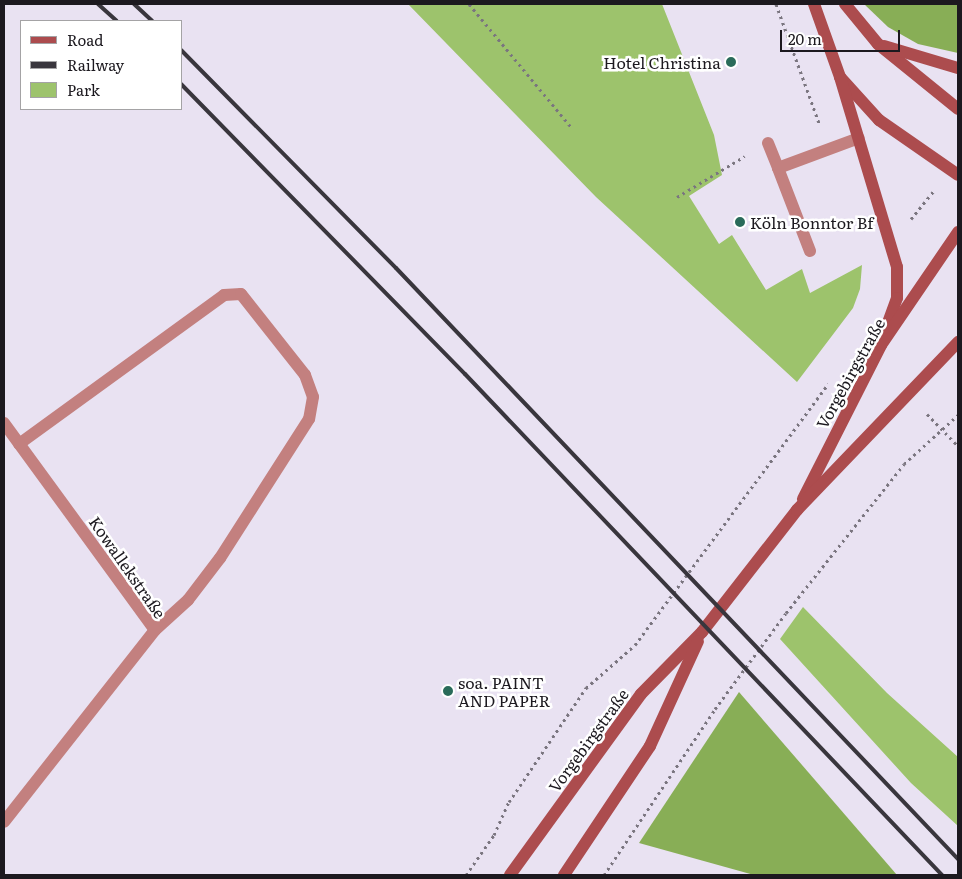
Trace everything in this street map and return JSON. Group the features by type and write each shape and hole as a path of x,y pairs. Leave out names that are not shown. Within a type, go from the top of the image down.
{"main road":[{"path":"814,4 840,77 897,267 897,298 881,345"},
{"path":"845,4 878,44 958,109"},
{"path":"878,44 958,68"},
{"path":"840,77 879,120 958,176"},
{"name":"Vorgebirgstraße","path":"797,510 881,345 958,232"},
{"name":"Vorgebirgstraße","path":"510,875 641,694 702,632 797,510 910,395 958,342"},
{"name":"Vorgebirgstraße","path":"564,875 650,746 702,632"}],"street":[{"path":"778,168 859,138"},
{"path":"768,143 810,251"},
{"path":"19,444 224,295 241,294 305,376 313,397 309,420 220,558 188,600 155,630"},
{"name":"Kowallekstraße","path":"4,423 155,630 4,822"}],"path":[{"path":"469,4 571,127"},
{"path":"678,197 733,162"},
{"path":"466,875 494,835 509,802 586,688 635,645 829,382"},
{"path":"910,395 958,446"},
{"path":"604,875 715,709 786,613 904,464 958,415"}],"green space":[{"path":"408,4 662,4 714,135 722,175 689,196 719,244 732,235 766,290 802,269 810,293 862,265 860,289 853,308 797,382 596,197"},
{"path":"864,4 958,4 958,53 918,44 888,27"},
{"path":"803,607 887,693 958,757 958,826 911,783 780,639"},
{"path":"739,692 897,875 754,875 639,843"}],"railway":[{"path":"98,4 116,20"},
{"path":"134,4 151,20"},
{"path":"182,51 396,268 958,859"},
{"path":"182,85 465,374 942,875"}],"place":[{"name":"Hotel Christina","path":"731,62"},
{"name":"Köln Bonntor Bf","path":"740,222"},
{"name":"soa. PAINT AND PAPER","path":"448,691"}]}
